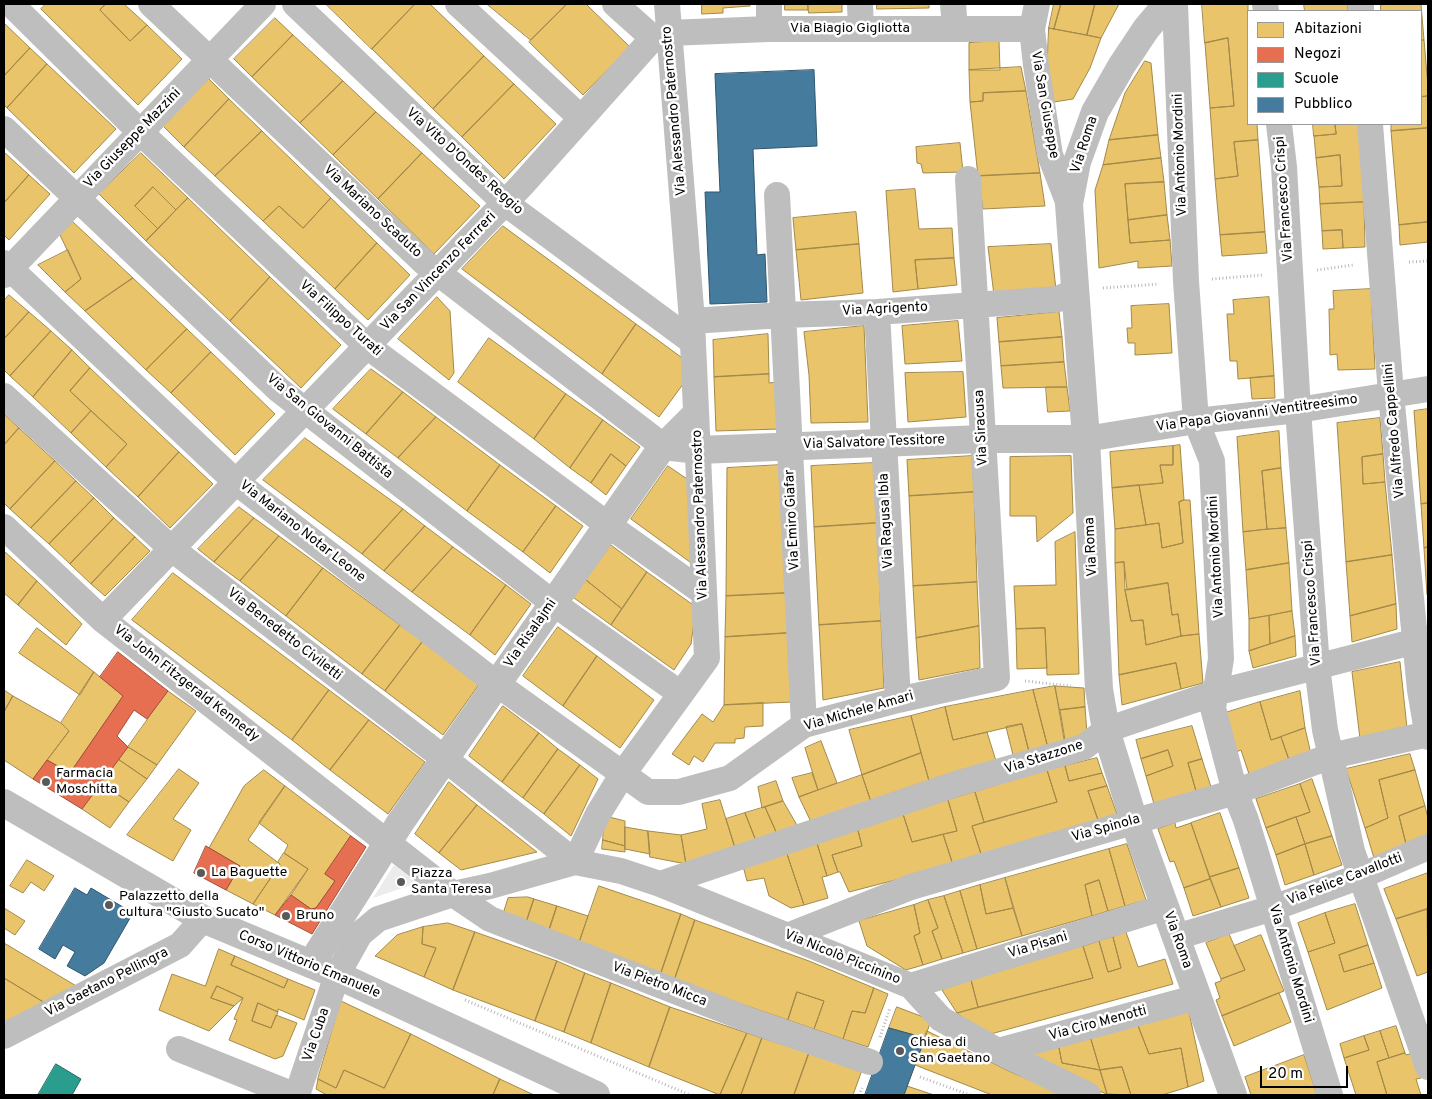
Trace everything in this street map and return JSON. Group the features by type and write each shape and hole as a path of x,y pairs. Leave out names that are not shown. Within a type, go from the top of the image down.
{"street":[{"name":"Via Filippo Turati","path":"11,4 140,132 367,346 608,525 704,593"},
{"name":"Via Mariano Scaduto","path":"151,4 425,262 663,446"},
{"name":"Via Giuseppe Mazzini","path":"6,268 263,4"},
{"name":"Via Vito D'Ondes Reggio","path":"295,4 505,203 693,331"},
{"path":"458,4 581,118"},
{"path":"615,4 661,35"},
{"name":"Via Alessandro Paternostro","path":"575,862 598,814 622,775 707,658 693,331 661,35 667,4"},
{"name":"Via Roma","path":"1167,4 1146,28 1095,112 1077,162 1069,204 1086,439 1099,689 1106,730 1134,821 1233,1095"},
{"name":"Via Antonio Mordini","path":"1174,4 1186,281 1196,421 1212,460 1221,659 1213,708 1235,792 1246,820 1330,1095"},
{"name":"Via Biagio Gigliotta","path":"661,35 769,16 1034,16"},
{"name":"Via San Giuseppe","path":"1034,16 1036,65 1050,155 1069,204"},
{"name":"Via San Vincenzo Ferrreri","path":"103,620 505,203 581,118 661,35"},
{"name":"Via Francesco Crispi","path":"1279,125 1284,167 1298,410 1317,666 1325,730 1352,851 1428,1067"},
{"name":"Via Alfredo Cappellini","path":"1370,125 1391,394 1422,639 1420,690 1428,735"},
{"name":"Via San Giovanni Battista","path":"4,129 279,390 553,603 681,694"},
{"name":"Via Siracusa","path":"968,178 997,678"},
{"name":"Via Emiro Giafar","path":"777,196 804,725"},
{"name":"Via Mariano Notar Leone","path":"6,268 236,482 497,684 622,775"},
{"name":"Via Agrigento","path":"693,331 782,315 877,312 1058,299 1076,291"},
{"name":"Via Ragusa Ibla","path":"877,312 898,700"},
{"name":"Via Papa Giovanni Ventitreesimo","path":"1086,439 1196,421 1298,410 1428,389"},
{"name":"Via Benedetto Civiletti","path":"4,396 172,549 445,759 575,862"},
{"path":"663,446 696,413"},
{"name":"Via Salvatore Tessitore","path":"663,446 698,450 983,439 1086,439"},
{"name":"Via Risalajmi","path":"388,832 445,759 663,446"},
{"name":"Via John Fitzgerald Kennedy","path":"4,527 103,620 388,832 453,894"},
{"name":"Via Stazzone","path":"660,884 959,783 1084,747 1106,730 1215,693 1422,639"},
{"name":"Via Michele Amari","path":"622,775 648,792 679,792 730,778 804,725 898,700 997,678"},
{"name":"Via Spinola","path":"787,936 911,887 1235,792 1331,756 1428,735"},
{"name":"Corso Vittorio Emanuele","path":"4,803 203,919 337,975 596,1095"},
{"path":"311,964 388,832"},
{"name":"Via Felice Cavallotti","path":"1176,937 1273,908 1361,876 1428,847"},
{"path":"453,894 490,886 575,862"},
{"name":"Via Nicolò Piccinino","path":"575,862 622,871 660,884 911,986 941,1019 998,1051 1088,1095"},
{"name":"Via Cuba","path":"296,1095 337,975 360,934 378,919 453,894"},
{"name":"Via Pietro Micca","path":"453,894 490,919 749,1020 870,1062"},
{"name":"Via Pisani","path":"911,986 1165,907"},
{"name":"Via Gaetano Pellingra","path":"4,1036 180,945 203,919"},
{"name":"Via Ciro Menotti","path":"998,1051 1198,997"},
{"path":"179,1049 296,1095"}],"path":[{"path":"1076,291 1290,273 1382,262 1428,261"},
{"path":"997,678 1099,689"},
{"path":"460,998 690,1095"},
{"path":"920,1078 970,1095"}],"shaded area":[{"path":"394,865 417,883 373,898"}],"building: Abitazioni":[{"path":"46,4 106,4 100,10 130,41 147,25 182,59 138,105 41,9"},
{"path":"106,4 124,4 147,25 130,41 100,10"},
{"path":"326,4 415,4 372,49"},
{"path":"415,4 430,4 484,56 433,109 372,49"},
{"path":"487,4 567,4 531,40"},
{"path":"567,4 586,4 630,47 583,95 529,42"},
{"path":"702,4 750,4 750,6 723,8 723,13 702,14"},
{"path":"785,4 808,4 808,10 785,10"},
{"path":"808,4 842,4 842,12 809,13"},
{"path":"877,4 929,4 929,8 877,9"},
{"path":"1054,4 1061,4 1054,29 1049,28"},
{"path":"1061,4 1095,4 1087,35 1054,29"},
{"path":"1095,4 1119,4 1101,38 1087,35"},
{"path":"1202,4 1248,4 1247,125 1257,125 1258,140 1234,142 1238,176 1215,179 1210,108 1234,106 1228,38 1205,43"},
{"path":"1304,4 1348,4 1348,10 1305,10"},
{"path":"1381,4 1421,4 1422,10 1381,10"},
{"path":"1422,16 1424,40 1422,40"},
{"path":"275,18 293,35 252,77 234,59"},
{"path":"4,23 30,48 4,76"},
{"path":"1049,28 1101,38 1090,68 1073,99 1054,102 1047,68"},
{"path":"293,35 343,81 300,123 252,77"},
{"path":"1228,38 1234,106 1210,108 1205,43"},
{"path":"1422,40 1424,40 1428,96 1422,97"},
{"path":"999,41 1000,70 969,70 969,43"},
{"path":"30,48 47,64 7,108 4,105 4,76"},
{"path":"484,56 514,84 462,137 433,109"},
{"path":"1145,61 1151,63 1158,135 1109,140 1125,93"},
{"path":"47,64 116,129 74,173 7,108"},
{"path":"1021,67 1026,91 983,93 983,101 970,102 969,70"},
{"path":"209,79 229,99 184,147 163,126"},
{"path":"343,81 376,112 333,155 300,123"},
{"path":"514,84 556,124 504,179 462,137"},
{"path":"1026,91 1040,173 978,176 970,102 983,101 983,93"},
{"path":"1428,96 1428,128 1391,131 1391,125 1422,125 1422,97"},
{"path":"229,99 262,131 215,176 184,147"},
{"path":"376,112 422,153 378,199 333,155"},
{"path":"1313,125 1335,125 1336,134 1314,136"},
{"path":"1335,125 1359,125 1364,202 1320,204 1319,187 1342,186 1340,155 1316,158 1314,136 1336,134"},
{"path":"1428,128 1428,222 1399,225 1391,131"},
{"path":"262,131 331,198 303,228 279,206 263,221 215,176"},
{"path":"1158,135 1161,158 1103,165 1109,140"},
{"path":"1258,140 1265,232 1220,235 1215,179 1238,176 1234,142"},
{"path":"960,143 963,172 923,173 921,164 917,163 916,147"},
{"path":"4,152 29,175 4,203"},
{"path":"141,153 188,198 176,210 153,187 135,206 158,229 146,241 99,194"},
{"path":"422,153 480,206 434,254 378,199"},
{"path":"1340,155 1342,186 1319,187 1316,158"},
{"path":"1161,158 1164,182 1125,184 1130,243 1170,240 1172,266 1138,268 1138,261 1099,268 1095,190 1103,165"},
{"path":"1040,173 1045,206 983,209 978,176"},
{"path":"29,175 50,194 9,240 4,235 4,203"},
{"path":"1164,182 1167,215 1128,220 1125,184"},
{"path":"153,187 176,210 158,229 135,206"},
{"path":"915,189 919,229 952,228 954,258 915,260 918,289 893,292 886,191"},
{"path":"188,198 270,277 230,321 146,241"},
{"path":"331,198 377,243 335,289 263,221 279,206 303,228"},
{"path":"1364,202 1365,247 1343,248 1342,230 1322,231 1320,204"},
{"path":"856,212 859,244 796,250 793,218"},
{"path":"1167,215 1170,240 1130,243 1128,220"},
{"path":"73,222 133,278 85,311 65,292 81,279 60,235"},
{"path":"1428,222 1428,242 1400,245 1399,225"},
{"path":"503,226 636,324 602,374 462,269"},
{"path":"1342,230 1343,248 1323,249 1322,231"},
{"path":"1265,232 1267,253 1222,256 1220,235"},
{"path":"377,243 410,275 368,320 335,289"},
{"path":"859,244 863,293 801,300 796,250"},
{"path":"1051,244 1056,290 994,295 988,247"},
{"path":"68,250 81,279 65,292 38,265"},
{"path":"954,258 957,285 918,289 915,260"},
{"path":"270,277 341,345 301,388 230,321"},
{"path":"133,278 187,329 146,370 85,311"},
{"path":"1371,289 1375,369 1338,370 1337,354 1330,355 1329,309 1334,309 1333,291"},
{"path":"9,295 29,312 4,339 4,301"},
{"path":"437,297 450,311 454,373 449,380 398,339"},
{"path":"1269,297 1274,376 1238,379 1237,361 1230,361 1227,314 1234,314 1233,300"},
{"path":"1169,304 1172,353 1135,355 1135,343 1128,343 1127,328 1132,328 1131,306"},
{"path":"29,312 51,331 10,376 4,370 4,339"},
{"path":"1059,312 1062,337 999,342 997,318"},
{"path":"958,321 962,361 905,364 902,326"},
{"path":"636,324 685,360 686,380 659,417 602,374"},
{"path":"864,326 868,422 811,423 809,375 804,332"},
{"path":"187,329 211,352 171,393 146,370"},
{"path":"51,331 72,350 33,397 10,376"},
{"path":"768,334 769,374 714,377 713,340"},
{"path":"1062,337 1064,362 1001,366 999,342"},
{"path":"489,338 566,394 534,439 458,382"},
{"path":"72,350 90,368 70,391 91,411 71,433 33,397"},
{"path":"211,352 275,414 235,455 171,393"},
{"path":"1064,362 1067,387 1003,388 1001,366"},
{"path":"90,368 179,452 138,497 106,467 127,444 70,391"},
{"path":"371,369 403,392 366,434 333,409"},
{"path":"963,372 966,417 908,422 905,373"},
{"path":"769,374 769,383 777,382 779,429 716,431 714,377"},
{"path":"1274,376 1275,398 1252,399 1250,378"},
{"path":"1046,387 1067,387 1070,411 1048,412"},
{"path":"403,392 436,417 398,458 366,434"},
{"path":"566,394 603,420 570,468 534,439"},
{"path":"1428,409 1428,503 1421,504 1414,411"},
{"path":"91,411 127,444 106,467 71,433"},
{"path":"4,414 19,428 4,445"},
{"path":"436,417 500,465 467,511 398,458"},
{"path":"1380,418 1383,454 1362,457 1363,484 1385,482 1392,555 1346,562 1337,423"},
{"path":"603,420 640,447 626,466 611,454 591,483 570,468"},
{"path":"19,428 55,461 10,509 4,503 4,445"},
{"path":"1279,431 1281,468 1262,471 1267,529 1243,532 1237,437"},
{"path":"305,438 403,509 362,554 263,480"},
{"path":"1180,445 1184,500 1179,502 1183,543 1162,548 1159,523 1146,525 1139,485 1163,483 1160,465 1173,465 1173,446"},
{"path":"1173,446 1173,465 1160,465 1163,483 1112,488 1110,452"},
{"path":"179,452 213,484 170,528 138,497"},
{"path":"611,454 626,466 606,495 591,483"},
{"path":"1383,454 1385,482 1363,484 1362,457"},
{"path":"972,456 974,492 909,496 907,460"},
{"path":"1071,456 1073,513 1037,542 1036,516 1010,516 1010,457"},
{"path":"55,461 76,481 31,528 10,509"},
{"path":"874,463 877,523 814,527 811,466"},
{"path":"500,465 556,506 523,552 467,511"},
{"path":"781,465 787,593 726,596 727,468"},
{"path":"668,466 699,487 694,565 631,519"},
{"path":"1281,468 1286,528 1267,529 1262,471"},
{"path":"76,481 94,498 49,544 31,528"},
{"path":"1139,485 1146,525 1115,529 1112,488"},
{"path":"974,492 977,582 913,586 909,496"},
{"path":"94,498 114,518 70,564 49,544"},
{"path":"1190,500 1199,634 1181,636 1178,614 1172,615 1168,583 1127,590 1124,562 1115,563 1115,529 1159,523 1162,548 1183,543 1179,502"},
{"path":"1428,503 1428,547 1424,548 1421,504"},
{"path":"556,506 583,526 550,573 523,552"},
{"path":"239,507 254,518 214,562 198,549"},
{"path":"403,509 425,526 384,571 362,554"},
{"path":"114,518 135,537 91,584 70,564"},
{"path":"254,518 279,536 240,581 214,562"},
{"path":"877,523 881,621 819,625 814,527"},
{"path":"425,526 453,547 412,592 384,571"},
{"path":"1286,528 1289,563 1246,570 1243,532"},
{"path":"1075,532 1079,674 1047,675 1045,628 1016,629 1014,586 1056,585 1055,542"},
{"path":"279,536 323,568 286,616 240,581"},
{"path":"135,537 150,551 105,596 91,584"},
{"path":"611,545 647,572 622,609 586,580"},
{"path":"453,547 506,585 470,635 412,592"},
{"path":"1428,547 1428,595 1427,595 1424,548"},
{"path":"4,551 37,581 18,605 4,593"},
{"path":"1392,555 1396,604 1350,616 1346,562"},
{"path":"1124,562 1125,590 1131,621 1143,620 1146,645 1181,636 1199,634 1203,683 1181,689 1176,663 1119,675 1115,563"},
{"path":"1289,563 1292,611 1249,619 1246,570"},
{"path":"323,568 400,625 362,674 286,616"},
{"path":"647,572 696,607 691,644 674,670 611,625"},
{"path":"173,573 329,690 292,740 132,620"},
{"path":"586,580 622,609 611,625 574,598"},
{"path":"37,581 82,624 66,645 18,605"},
{"path":"977,582 979,626 916,638 913,586"},
{"path":"1168,583 1172,615 1178,614 1181,636 1146,645 1143,620 1131,621 1125,590"},
{"path":"506,585 531,604 495,655 470,635"},
{"path":"787,593 788,633 725,637 726,596"},
{"path":"1396,604 1397,629 1352,642 1350,616"},
{"path":"1292,611 1295,636 1270,644 1269,616"},
{"path":"1269,616 1270,644 1249,651 1249,619"},
{"path":"881,621 884,688 823,700 819,625"},
{"path":"400,625 423,641 385,691 362,674"},
{"path":"979,626 980,668 919,680 916,638"},
{"path":"558,627 597,656 563,706 523,676"},
{"path":"37,628 94,672 80,695 19,653"},
{"path":"1045,628 1047,668 1017,669 1016,629"},
{"path":"788,633 792,702 724,705 725,637"},
{"path":"1295,636 1296,656 1253,668 1249,651"},
{"path":"423,641 480,683 443,735 385,691"},
{"path":"597,656 654,700 620,748 563,706"},
{"path":"1400,662 1407,728 1360,739 1352,672"},
{"path":"1176,663 1181,689 1122,705 1119,675"},
{"path":"94,672 123,696 70,773 47,760 69,731 61,723"},
{"path":"1055,686 1084,688 1085,707 1060,710"},
{"path":"1055,686 1065,745 1048,748 1033,690"},
{"path":"4,690 13,696 4,712"},
{"path":"329,690 369,720 330,770 292,740"},
{"path":"1033,690 1048,748 1029,752 1022,724 953,740 945,707"},
{"path":"168,691 196,711 157,765 128,747"},
{"path":"1300,691 1305,728 1271,740 1260,702"},
{"path":"13,696 61,723 69,731 33,779 4,760 4,712"},
{"path":"1260,702 1271,740 1281,737 1289,760 1249,774 1241,750 1236,752 1225,713"},
{"path":"763,703 763,726 745,727 744,738 735,739 735,743 715,743 703,762 694,756 689,765 672,754 702,714 713,722 724,705"},
{"path":"503,706 539,733 502,782 469,756"},
{"path":"945,707 953,740 987,732 996,761 929,781 911,716"},
{"path":"1085,707 1087,734 1065,740 1060,710"},
{"path":"911,716 921,753 862,775 849,730"},
{"path":"369,720 425,762 388,814 330,770"},
{"path":"1022,724 1029,752 1013,755 1006,727"},
{"path":"1192,726 1202,759 1188,763 1196,791 1154,804 1146,776 1173,766 1168,750 1141,759 1136,740"},
{"path":"1305,728 1311,754 1289,760 1281,737"},
{"path":"539,733 558,749 523,798 502,782"},
{"path":"821,741 837,783 818,790 805,748"},
{"path":"128,747 157,765 147,779 118,759"},
{"path":"558,749 580,765 544,814 523,798"},
{"path":"1168,750 1173,766 1146,776 1141,759"},
{"path":"921,753 929,781 871,802 862,775"},
{"path":"1410,754 1415,770 1379,780 1388,818 1365,828 1346,769"},
{"path":"1097,758 1102,773 1069,781 1065,766"},
{"path":"118,759 147,779 129,802 101,783"},
{"path":"1202,759 1211,787 1196,791 1188,763"},
{"path":"580,765 598,779 571,836 544,814"},
{"path":"1065,766 1069,781 1102,773 1107,786 1088,791 1098,820 982,857 972,826 1057,802 1047,770"},
{"path":"179,769 199,783 173,819 191,830 173,861 127,835"},
{"path":"264,770 285,786 248,840 280,864 253,904 226,890 240,866 209,848 244,786"},
{"path":"1047,770 1057,802 984,822 975,792"},
{"path":"1415,770 1425,806 1399,816 1406,844 1374,858 1365,828 1388,818 1379,780"},
{"path":"812,773 818,790 799,797 792,778"},
{"path":"862,775 871,802 811,822 799,797"},
{"path":"1312,779 1332,836 1305,844 1296,817 1310,812 1300,784"},
{"path":"776,781 783,801 762,808 758,787"},
{"path":"449,782 477,805 439,853 415,834"},
{"path":"101,783 129,802 110,828 82,809"},
{"path":"1300,784 1310,812 1266,828 1256,799"},
{"path":"285,786 351,836 325,874 335,881 316,908 311,909 291,895 308,869 284,853 288,845 259,823"},
{"path":"1107,786 1117,814 1098,820 1088,791"},
{"path":"975,792 984,822 972,826 982,857 953,865 943,834 957,831 948,800"},
{"path":"720,800 735,848 686,864 681,835 707,829 702,804"},
{"path":"948,800 957,831 912,842 903,814"},
{"path":"783,801 798,827 777,834 765,807"},
{"path":"477,805 537,852 461,870 439,853"},
{"path":"1425,806 1428,818 1428,835 1406,844 1399,816"},
{"path":"765,807 777,834 756,841 745,813"},
{"path":"745,813 756,841 735,848 726,819"},
{"path":"1220,813 1239,868 1210,877 1191,823"},
{"path":"903,814 912,842 943,834 953,865 849,892 840,872 838,872 832,855 862,846 857,827"},
{"path":"605,816 625,821 625,846 603,840"},
{"path":"1296,817 1305,844 1276,855 1266,828"},
{"path":"1175,823 1176,828 1191,823 1210,879 1184,888 1174,861 1170,862 1158,829"},
{"path":"625,827 648,831 650,854 625,849"},
{"path":"857,827 862,846 832,855 838,872 827,876 816,840"},
{"path":"648,831 681,835 686,864 650,857"},
{"path":"1332,836 1342,865 1314,875 1305,844"},
{"path":"603,840 625,846 625,852 602,849"},
{"path":"816,840 827,876 822,877 828,898 804,905 786,851"},
{"path":"1127,844 1146,900 1125,906 1109,849"},
{"path":"1305,844 1314,875 1285,885 1276,855"},
{"path":"1109,849 1125,906 1108,911 1099,880 1085,885 1092,916 1022,936 1005,878"},
{"path":"786,851 804,905 791,908 769,896 764,878 747,881 743,866"},
{"path":"284,853 308,869 275,915 253,904 280,864 278,862"},
{"path":"27,860 54,876 44,891 31,882 23,893 10,886"},
{"path":"1239,868 1249,898 1221,907 1210,877"},
{"path":"1428,873 1428,909 1396,919 1384,889"},
{"path":"1005,878 1013,908 986,914 980,885"},
{"path":"1210,879 1221,907 1193,916 1184,888"},
{"path":"1099,880 1108,911 1092,916 1085,885"},
{"path":"980,885 986,914 1013,908 1022,936 977,949 960,891"},
{"path":"599,886 681,914 660,976 578,946"},
{"path":"960,891 977,949 963,953 944,896"},
{"path":"944,896 963,953 942,959 932,931 938,928 928,900"},
{"path":"528,897 534,899 525,926 502,917 508,898"},
{"path":"534,899 557,906 548,934 525,926"},
{"path":"928,900 938,928 932,931 942,959 923,965 914,936 920,933 914,905"},
{"path":"1355,904 1368,945 1339,955 1344,972 1374,963 1382,988 1327,1010 1308,952 1335,943 1325,913"},
{"path":"914,905 920,933 914,936 923,965 906,970 867,946 859,921"},
{"path":"557,906 588,916 579,943 548,933"},
{"path":"4,908 25,921 15,935 4,928"},
{"path":"1427,909 1428,972 1417,976 1396,919"},
{"path":"1325,913 1335,943 1308,952 1298,923"},
{"path":"681,914 695,920 674,981 660,976"},
{"path":"695,920 809,961 874,988 865,1013 852,1011 843,1039 814,1029 824,1001 797,992 788,1020 674,981"},
{"path":"448,923 475,932 453,990 424,977 436,948 422,944 423,927"},
{"path":"423,927 422,944 436,948 424,977 375,956 397,935"},
{"path":"475,932 557,961 535,1021 453,990"},
{"path":"1126,932 1138,967 1165,959 1173,984 987,1035 957,1013 1093,978 1083,946 1099,941 1108,972 1121,968 1113,937"},
{"path":"1229,934 1245,970 1221,979 1206,943"},
{"path":"1261,935 1284,991 1222,1016 1216,1000 1220,998 1215,983 1245,970 1234,946"},
{"path":"1113,937 1121,968 1108,972 1099,941"},
{"path":"4,943 78,987 45,1003 4,978"},
{"path":"1368,945 1374,963 1344,972 1339,955"},
{"path":"1083,946 1093,978 978,1007 971,980"},
{"path":"219,949 235,956 231,965 284,988 288,979 315,990 304,1020 278,1009 278,1012 258,1003 252,1021 271,1028 276,1015 297,1023 283,1056 275,1059 229,1040 237,1020 234,1019 243,998 217,986 211,998 234,1006 209,1031 159,1010 172,974 205,986"},
{"path":"235,956 288,979 284,988 231,965"},
{"path":"557,961 585,973 564,1032 535,1021"},
{"path":"585,973 611,983 591,1043 564,1032"},
{"path":"4,978 45,1003 4,1024"},
{"path":"971,980 978,1007 957,1013 942,990"},
{"path":"611,983 670,1007 649,1067 591,1043"},
{"path":"217,986 243,998 234,1006 211,998"},
{"path":"874,988 888,994 868,1047 843,1039 852,1011 865,1013"},
{"path":"797,992 824,1001 814,1029 788,1020"},
{"path":"1279,993 1291,1022 1234,1046 1222,1016"},
{"path":"341,1001 411,1034 384,1088 344,1070 336,1088 318,1079"},
{"path":"258,1003 278,1012 271,1028 252,1021"},
{"path":"670,1007 747,1033 720,1095 649,1067"},
{"path":"897,1007 931,1020 925,1038 889,1028"},
{"path":"1188,1008 1204,1081 1188,1087 1181,1048 1149,1054 1137,1023"},
{"path":"1137,1023 1149,1054 1181,1048 1188,1087 1162,1095 1131,1095 1122,1067 1100,1070 1090,1036"},
{"path":"1396,1026 1405,1053 1389,1058 1380,1031"},
{"path":"927,1031 1013,1073 1067,1095 992,1095 915,1065"},
{"path":"1380,1031 1389,1058 1377,1062 1387,1095 1356,1095 1344,1058 1369,1050 1364,1036"},
{"path":"747,1033 762,1038 741,1095 720,1095"},
{"path":"411,1034 500,1079 493,1095 327,1095 316,1089 318,1079 336,1088 344,1070 384,1088"},
{"path":"1090,1036 1100,1070 1062,1063 1058,1043"},
{"path":"1364,1036 1369,1050 1344,1058 1340,1044"},
{"path":"762,1038 809,1053 794,1095 741,1095"},
{"path":"1058,1043 1062,1063 1100,1070 1107,1094 1062,1078 1026,1051"},
{"path":"809,1053 862,1070 853,1095 794,1095"},
{"path":"1405,1053 1406,1055 1413,1053 1421,1078 1416,1079 1421,1095 1387,1095 1377,1062"},
{"path":"1304,1055 1317,1095 1251,1095 1245,1077"},
{"path":"1122,1067 1131,1095 1107,1094 1100,1070"},
{"path":"500,1079 502,1080 534,1095 493,1095"},
{"path":"907,1086 934,1095 904,1095"}],"building: Negozi":[{"path":"118,652 168,691 147,719 134,710 117,736 128,747 82,809 33,779 47,760 70,773 123,696 100,677"},
{"path":"351,836 366,847 312,934 275,915 291,895 311,909 316,908 335,881 325,874"},
{"path":"206,846 240,866 226,890 194,873"}],"building: Scuole":[{"path":"56,1064 81,1079 72,1095 38,1095"}],"building: Pubblico":[{"path":"814,70 817,146 753,149 757,255 765,254 767,302 710,304 705,192 720,192 715,74"},
{"path":"75,888 87,895 91,888 133,913 104,963 85,976 67,966 75,952 63,945 55,959 39,949"},
{"name":"Chiesa di San Gaetano","path":"889,1028 925,1038 904,1095 865,1095"}],"place":[{"name":"Farmacia Moschitta","path":"46,782"},
{"name":"La Baguette","path":"201,873"},
{"name":"Piazza Santa Teresa","path":"401,882"},
{"name":"Palazzetto della cultura \"Giusto Sucato\"","path":"109,905"},
{"name":"Bruno","path":"286,916"},
{"name":"Chiesa di San Gaetano","path":"900,1051"}]}
